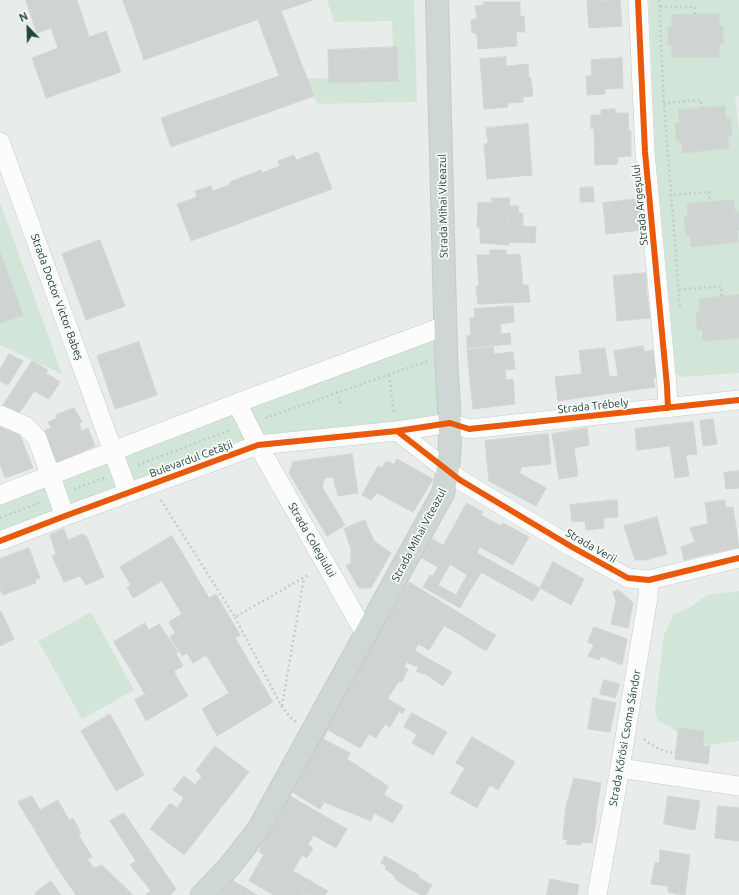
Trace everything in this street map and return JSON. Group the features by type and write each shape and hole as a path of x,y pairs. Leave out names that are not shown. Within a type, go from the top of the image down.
{"main road":[{"name":"Strada Mihai Viteazul","path":"202,895 229,867 258,830 443,493 448,471 450,423 447,388 438,0"}],"street":[{"name":"Strada Argeșului","path":"638,0 645,152 668,408"},
{"name":"Strada Doctor Victor Babeș","path":"0,142 113,451"},
{"path":"0,495 237,403 446,326"},
{"name":"Strada Trébely","path":"450,423 469,430 739,400"},
{"path":"237,403 258,445"},
{"path":"0,415 24,426 37,438 65,516"},
{"name":"Bulevardul Cetății","path":"0,541 128,492 258,445 396,431 450,423"},
{"path":"396,431 448,471"},
{"name":"Strada Colegiului","path":"258,445 366,635"},
{"path":"113,451 128,492"},
{"name":"Strada Verii","path":"448,471 479,491 628,578 649,580 739,558"},
{"name":"Strada Kőrösi Csoma Sándor","path":"597,895 620,768 648,597 649,580"},
{"path":"620,768 739,786"}],"path":[{"path":"660,0 663,103 680,314"},
{"path":"660,7 694,7 695,14"},
{"path":"663,103 701,100 702,108"},
{"path":"671,195 709,192 710,202"},
{"path":"678,290 721,286 722,297"},
{"path":"258,420 432,359"},
{"path":"389,375 396,431"},
{"path":"337,392 341,404"},
{"path":"137,465 237,428"},
{"path":"67,492 109,476"},
{"path":"0,518 47,499"},
{"path":"167,509 235,617 282,707 290,717 299,724"},
{"path":"235,617 313,573"},
{"path":"282,707 304,578"},
{"path":"640,736 651,746 676,753"}],"green space":[{"path":"327,0 414,0 417,102 317,104 307,79 394,76 392,21 334,22"},
{"path":"649,0 739,0 739,96 735,96 739,133 739,373 682,377 676,374 655,151"},
{"path":"0,202 62,374 0,345"},
{"path":"445,326 450,423 258,445 0,541 0,495"},
{"path":"739,591 739,741 708,745 686,739 670,727 658,721 655,710 664,634 674,614 689,608 707,595"},
{"path":"91,612 134,690 82,719 38,641"}],"building":[{"path":"26,0 77,0 89,37 106,31 121,72 46,98 32,58 58,48 51,28 37,33"},
{"path":"123,0 184,0 130,19"},
{"path":"184,0 278,0 281,11 144,60 130,19"},
{"path":"278,0 313,0 281,11"},
{"path":"620,0 622,26 589,28 587,1"},
{"path":"484,2 520,2 520,16 524,16 525,32 516,32 517,46 478,49 477,35 472,32 471,21 477,18 475,6 484,5"},
{"path":"281,11 314,96 171,147 161,118 279,76 258,20"},
{"path":"719,14 719,26 723,26 723,44 719,44 719,57 672,57 672,45 668,45 668,27 672,27 672,15"},
{"path":"397,47 398,81 329,83 328,50"},
{"path":"506,57 506,66 528,64 533,96 523,97 523,102 508,103 508,107 484,109 480,59"},
{"path":"622,58 623,88 605,89 605,94 587,95 586,76 592,76 591,60"},
{"path":"725,106 726,118 730,118 732,136 728,136 729,148 683,153 681,141 677,141 675,123 680,123 678,110"},
{"path":"615,109 615,113 628,113 629,131 594,133 594,128 591,129 591,115 601,115 601,110"},
{"path":"528,124 532,175 487,179 484,144 488,143 486,128"},
{"path":"631,131 631,156 617,157 618,164 595,165 594,133"},
{"path":"318,152 332,189 191,241 177,204 197,197 195,191 211,186 213,191 231,184 230,182 261,170 262,173 280,166 278,161 294,155 296,160"},
{"path":"593,187 594,202 580,202 580,188"},
{"path":"492,198 510,198 509,245 480,243 480,227 477,227 478,202 492,203"},
{"path":"638,199 642,230 606,234 603,203"},
{"path":"734,200 735,212 739,212 739,230 737,230 738,242 691,247 690,235 686,235 684,217 688,217 687,204"},
{"path":"510,206 519,206 518,213 523,213 523,226 509,226"},
{"path":"509,226 536,227 535,243 509,242"},
{"path":"100,240 125,306 86,320 62,254"},
{"path":"490,250 506,250 506,255 520,254 523,285 528,285 530,302 478,304 476,287 479,285 477,255 490,255"},
{"path":"0,252 23,315 0,323"},
{"path":"646,273 647,293 615,296 613,276"},
{"path":"647,293 650,318 617,321 615,296"},
{"path":"739,295 739,338 703,341 702,329 697,330 696,312 700,311 699,299"},
{"path":"513,306 514,322 500,324 501,334 510,333 511,344 467,348 467,336 471,335 470,318 475,318 474,309"},
{"path":"139,342 157,395 115,409 97,356"},
{"path":"643,346 644,352 653,350 657,377 653,378 655,387 612,393 610,377 618,376 614,351"},
{"path":"493,347 494,354 513,352 515,369 505,370 506,380 513,379 515,404 473,409 467,350"},
{"path":"605,348 612,393 558,401 555,377 582,374 579,351"},
{"path":"9,354 23,361 8,385 0,381 0,370"},
{"path":"32,361 48,370 16,416 1,410 3,405"},
{"path":"46,373 60,382 49,399 34,391"},
{"path":"74,408 82,422 79,423 82,431 88,428 95,446 57,463 43,431 51,428 48,422 57,418 56,415"},
{"path":"713,419 717,444 703,446 700,421"},
{"path":"693,422 697,454 686,455 689,476 675,478 667,425"},
{"path":"667,425 670,446 637,450 635,429"},
{"path":"0,427 20,435 33,468 5,478 0,464"},
{"path":"587,428 589,445 574,448 578,476 559,479 552,434"},
{"path":"548,434 551,464 522,467 519,473 546,488 536,506 489,481 485,441"},
{"path":"352,454 358,493 338,496 333,477 325,478 322,487 345,525 327,536 289,473 293,462"},
{"path":"397,459 433,479 413,512 377,493 371,500 362,495 378,466 382,468 386,461 394,464"},
{"path":"739,471 739,488 726,489 724,473"},
{"path":"617,500 618,517 603,518 604,528 586,530 585,521 572,522 570,505"},
{"path":"725,500 726,508 733,507 739,548 712,553 705,503"},
{"path":"467,503 483,512 481,515 501,526 503,523 529,537 513,565 480,547 477,553 540,588 533,601 441,550"},
{"path":"657,517 667,554 645,560 635,560 624,526"},
{"path":"365,520 374,541 391,553 371,588 359,588 346,566 351,563 351,549 344,529"},
{"path":"708,524 712,553 684,560 681,547 695,542 690,528"},
{"path":"64,529 68,540 82,534 86,536 104,577 86,585 80,576 64,582 52,556 56,554 50,535"},
{"path":"172,536 209,598 216,594 240,635 235,638 273,702 217,736 202,709 229,693 206,655 193,663 187,653 182,656 170,637 175,633 169,622 182,614 162,581 133,598 127,587 131,585 120,567"},
{"path":"431,538 444,546 441,550 452,556 448,563 450,564 438,585 456,595 465,579 474,584 460,608 423,587 430,575 433,576 438,567 420,557"},
{"path":"29,548 40,578 35,580 36,583 3,595 0,589 0,559"},
{"path":"452,556 481,573 474,584 465,579 467,575 448,563"},
{"path":"553,562 584,579 571,605 540,588"},
{"path":"409,582 471,620 462,636 398,599"},
{"path":"619,590 633,603 628,628 611,624 616,601 613,592"},
{"path":"398,599 435,621 422,646 418,644 415,650 380,630"},
{"path":"1,611 14,639 0,646 0,612"},
{"path":"471,620 485,629 476,645 462,636"},
{"path":"435,621 444,626 429,650 422,646"},
{"path":"145,623 149,630 159,624 178,652 176,653 183,666 174,671 176,676 145,694 114,642"},
{"path":"594,627 627,639 622,665 601,656 599,660 588,656 594,645 588,642"},
{"path":"485,629 496,635 486,651 476,645"},
{"path":"380,630 434,662 427,675 416,671 419,668 407,662 404,667 408,669 402,682 399,681 388,698 353,678"},
{"path":"434,662 452,672 443,686 427,675"},
{"path":"176,676 188,696 146,721 135,700"},
{"path":"353,678 405,709 402,714 399,711 390,727 385,724 376,738 369,734 360,748 323,727"},
{"path":"604,680 620,684 615,698 600,694"},
{"path":"593,698 616,703 610,732 588,729"},
{"path":"412,713 447,732 433,755 412,743 417,734 404,727"},
{"path":"110,714 144,775 116,791 81,731"},
{"path":"323,727 328,730 323,739 350,753 347,759 388,786 384,795 403,806 393,823 374,813 371,821 324,802 320,809 292,792 288,800 282,796"},
{"path":"679,728 704,731 703,746 710,746 708,764 675,759"},
{"path":"472,737 515,762 498,790 490,785 477,808 450,793 465,768 456,763"},
{"path":"215,746 249,772 184,855 150,829 170,803 177,808 184,798 173,790 184,776 195,785 202,776 196,771"},
{"path":"574,778 601,783 596,813 566,808"},
{"path":"32,796 40,810 58,800 69,820 73,818 81,833 78,834 92,857 87,859 94,868 102,865 133,895 76,895 58,869 18,802"},
{"path":"290,796 347,829 336,848 313,835 308,845 313,848 307,858 302,855 293,871 259,852"},
{"path":"668,796 700,801 695,830 664,824"},
{"path":"718,806 739,808 739,841 715,838"},
{"path":"566,808 596,813 592,843 581,842 581,845 566,844 568,840 563,839"},
{"path":"124,813 176,889 170,895 145,895 151,891 130,865 136,861 110,821"},
{"path":"660,850 690,855 685,895 668,892 668,886 651,884 655,863 659,863"},
{"path":"264,855 309,880 301,895 274,895 249,881"},
{"path":"385,856 411,871 405,886 394,878 395,876 385,869 386,866 381,863"},
{"path":"411,871 432,885 426,895 421,895 405,886"},
{"path":"550,879 579,885 577,895 547,895"},
{"path":"232,880 257,895 219,895"},
{"path":"309,880 328,891 325,895 301,894"},
{"path":"51,881 61,895 36,895 35,893"}],"cycle path":[{"path":"638,0 645,152 668,408"},
{"path":"0,541 258,445 397,431 450,423 469,429 739,400"},
{"path":"397,431 460,480 572,547 628,578 649,580 739,558"}]}
